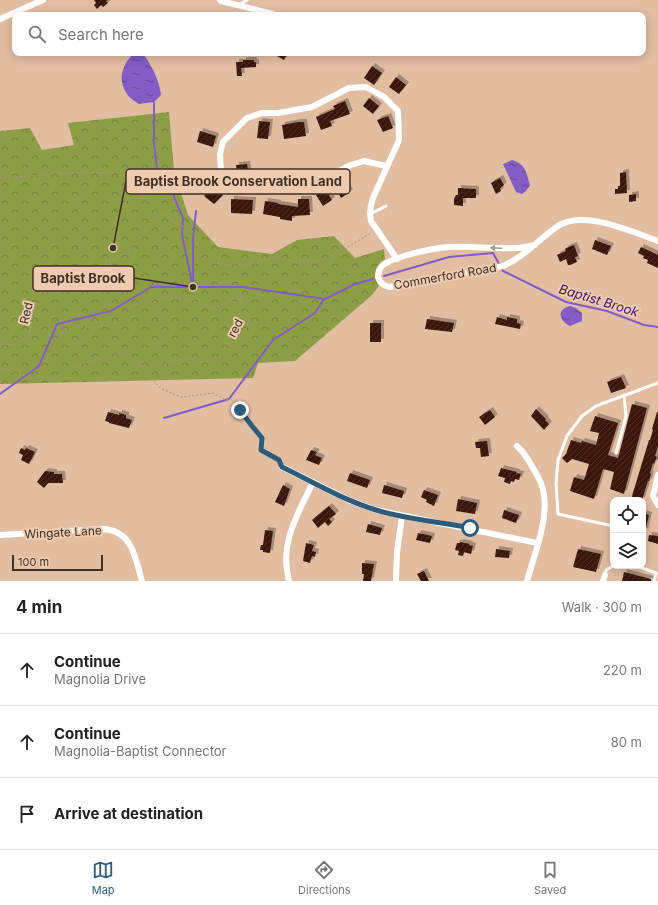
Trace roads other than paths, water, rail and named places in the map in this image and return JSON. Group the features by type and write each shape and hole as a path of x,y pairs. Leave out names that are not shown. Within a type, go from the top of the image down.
{"street":[{"path":"16,12 43,0"},
{"path":"220,0 221,2 266,12"},
{"path":"0,19 12,14"},
{"path":"386,166 364,162 351,165 311,187 292,191 238,185 229,180 221,171 220,154 223,142 247,118 262,113 278,113 312,108 349,88 366,87 384,97 398,111 399,140 386,166 373,198 370,207 370,214 371,221 398,259"},
{"name":"Commerford Road","path":"535,245 518,248 467,246 429,250 386,264 379,271 378,276 380,282 384,286 389,287 503,266 513,261 535,245 559,225 569,221 584,220 611,225 658,241"},
{"path":"517,446 525,454 536,473 543,490 544,516 527,581"},
{"path":"282,467 363,506 402,516 470,528 537,543"},
{"path":"658,474 653,496 658,505"},
{"path":"289,581 285,562 287,541 313,482"},
{"path":"396,581 396,552 402,516"},
{"name":"Wingate Lane","path":"0,535 102,529 112,530 123,536 131,546 142,581"}],"lane":[{"path":"237,5 247,0"},
{"path":"370,214 386,206"},
{"path":"610,525 558,514 556,484 558,460 567,436 582,416 596,406 658,383"},
{"path":"616,453 626,416 624,396"},
{"path":"604,578 606,570 610,568"},
{"path":"645,569 656,573 654,581"}],"water":[{"path":"131,56 145,56 159,84 161,95 154,102 139,104 127,94 122,84 122,75"},
{"path":"512,160 523,166 530,185 522,194 516,192 503,164"},
{"path":"570,306 576,308 582,313 582,321 570,326 562,319 561,313 562,310"}],"waterway":[{"path":"154,102 154,143 158,178 174,190 174,197 183,218 182,235 193,287"},
{"path":"193,282 193,239 196,211"},
{"name":"Baptist Brook","path":"384,276 449,257 493,253 503,271 566,302 607,311 644,325 658,327"},
{"name":"Baptist Brook","path":"0,394 39,366 57,324 111,311 151,287 243,287 325,299 355,284 373,279"},
{"path":"164,418 229,399 273,340 315,313 324,299"}],"place":[{"name":"Baptist Brook Conservation Land","path":"113,248"},
{"name":"Baptist Brook","path":"193,287"}]}
